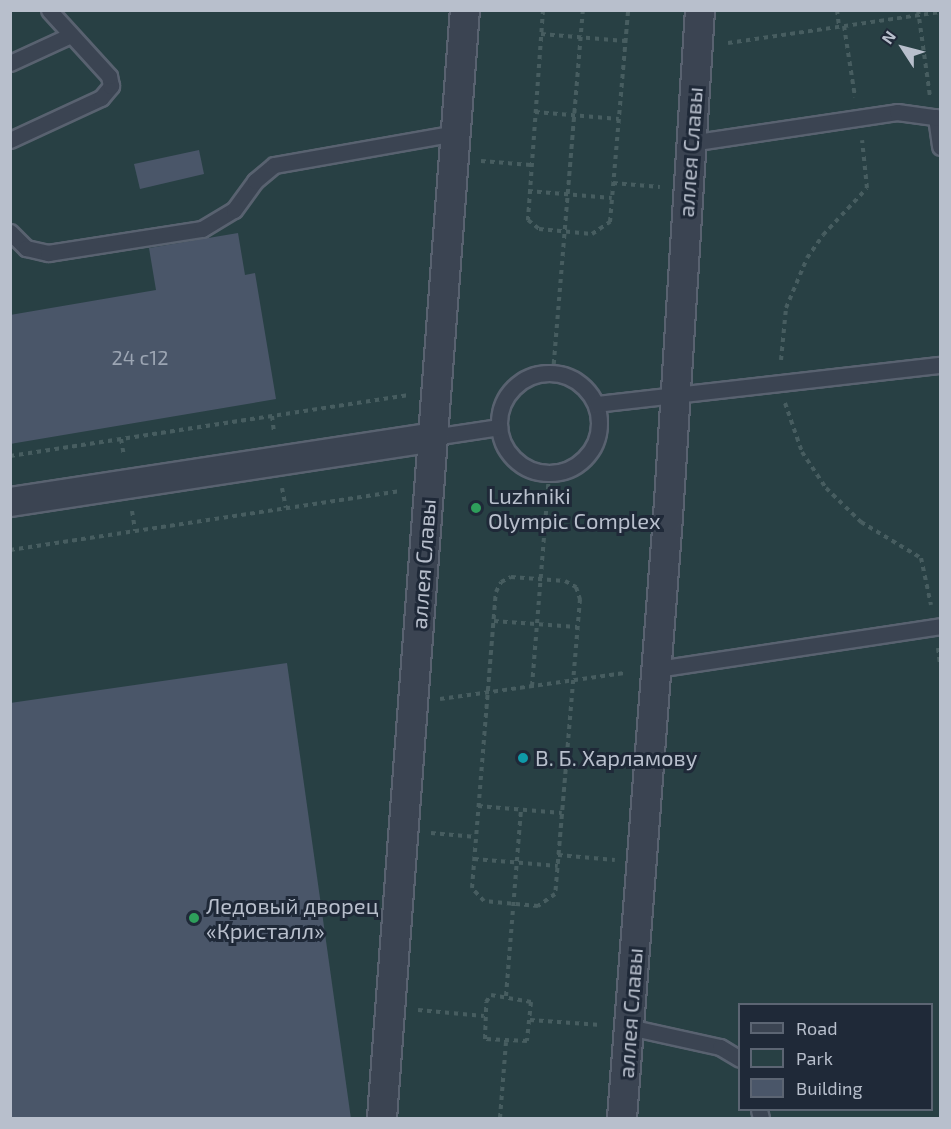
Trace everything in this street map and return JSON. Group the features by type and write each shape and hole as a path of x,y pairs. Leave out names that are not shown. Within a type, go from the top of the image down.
{"street":[{"name":"аллея Славы","path":"382,1119 465,10"},
{"name":"аллея Славы","path":"622,1119 657,669 686,189 700,10"},
{"path":"10,502 433,437"}],"lane":[{"path":"10,140 109,91 109,76 49,10"},
{"path":"10,63 71,35"},
{"path":"690,143 897,112 936,117 940,147"},
{"path":"10,232 26,248 48,253 202,230 234,210 255,181 274,165 455,146"},
{"path":"596,404 940,365"},
{"path":"553,373 579,383 596,404 599,418 594,445 576,466 549,474 531,470 515,460 504,445 499,427 505,399 514,388 525,379 553,373"},
{"path":"433,437 499,427"},
{"path":"657,669 940,626"},
{"path":"629,1027 720,1047 738,1058"}],"path":[{"path":"543,10 528,191 530,224 539,229 592,234 602,230 610,222 628,10"},
{"path":"553,373 583,10"},
{"path":"837,10 839,27"},
{"path":"697,47 839,27 918,13 940,12"},
{"path":"918,13 936,117"},
{"path":"541,34 625,41"},
{"path":"535,112 619,119"},
{"path":"455,146 531,165"},
{"path":"613,183 686,189"},
{"path":"528,191 612,198"},
{"path":"10,456 436,391"},
{"path":"532,686 549,474"},
{"path":"10,550 429,486"},
{"path":"511,577 565,581 576,587 580,599 558,866 552,898 538,906 484,901 475,896 472,888 494,621 496,592 501,582 511,577"},
{"path":"494,621 577,627"},
{"path":"413,703 657,669"},
{"path":"478,806 562,813"},
{"path":"506,996 521,809"},
{"path":"403,831 476,837"},
{"path":"558,855 642,862"},
{"path":"474,859 558,866"},
{"path":"506,996 528,999 530,1020 527,1041 506,1042 485,1039 484,1016 488,998 506,996"},
{"path":"390,1008 484,1016"},
{"path":"530,1020 629,1027"},
{"path":"500,1119 506,1042"}],"green space":[{"name":"Luzhniki Olympic Complex","path":"10,11 940,11 940,1118 11,1118"}],"building":[{"path":"199,150 204,174 140,189 134,164"},
{"path":"238,233 245,275 255,273 276,399 10,444 10,315 156,290 149,248"},
{"name":"Ледовый дворец «Кристалл»","path":"287,663 351,1119 10,1119 10,703"}],"place":[{"name":"Luzhniki Olympic Complex","path":"476,508"},
{"name":"В. Б. Харламову","path":"523,758"},
{"name":"Ледовый дворец «Кристалл»","path":"194,918"}]}
